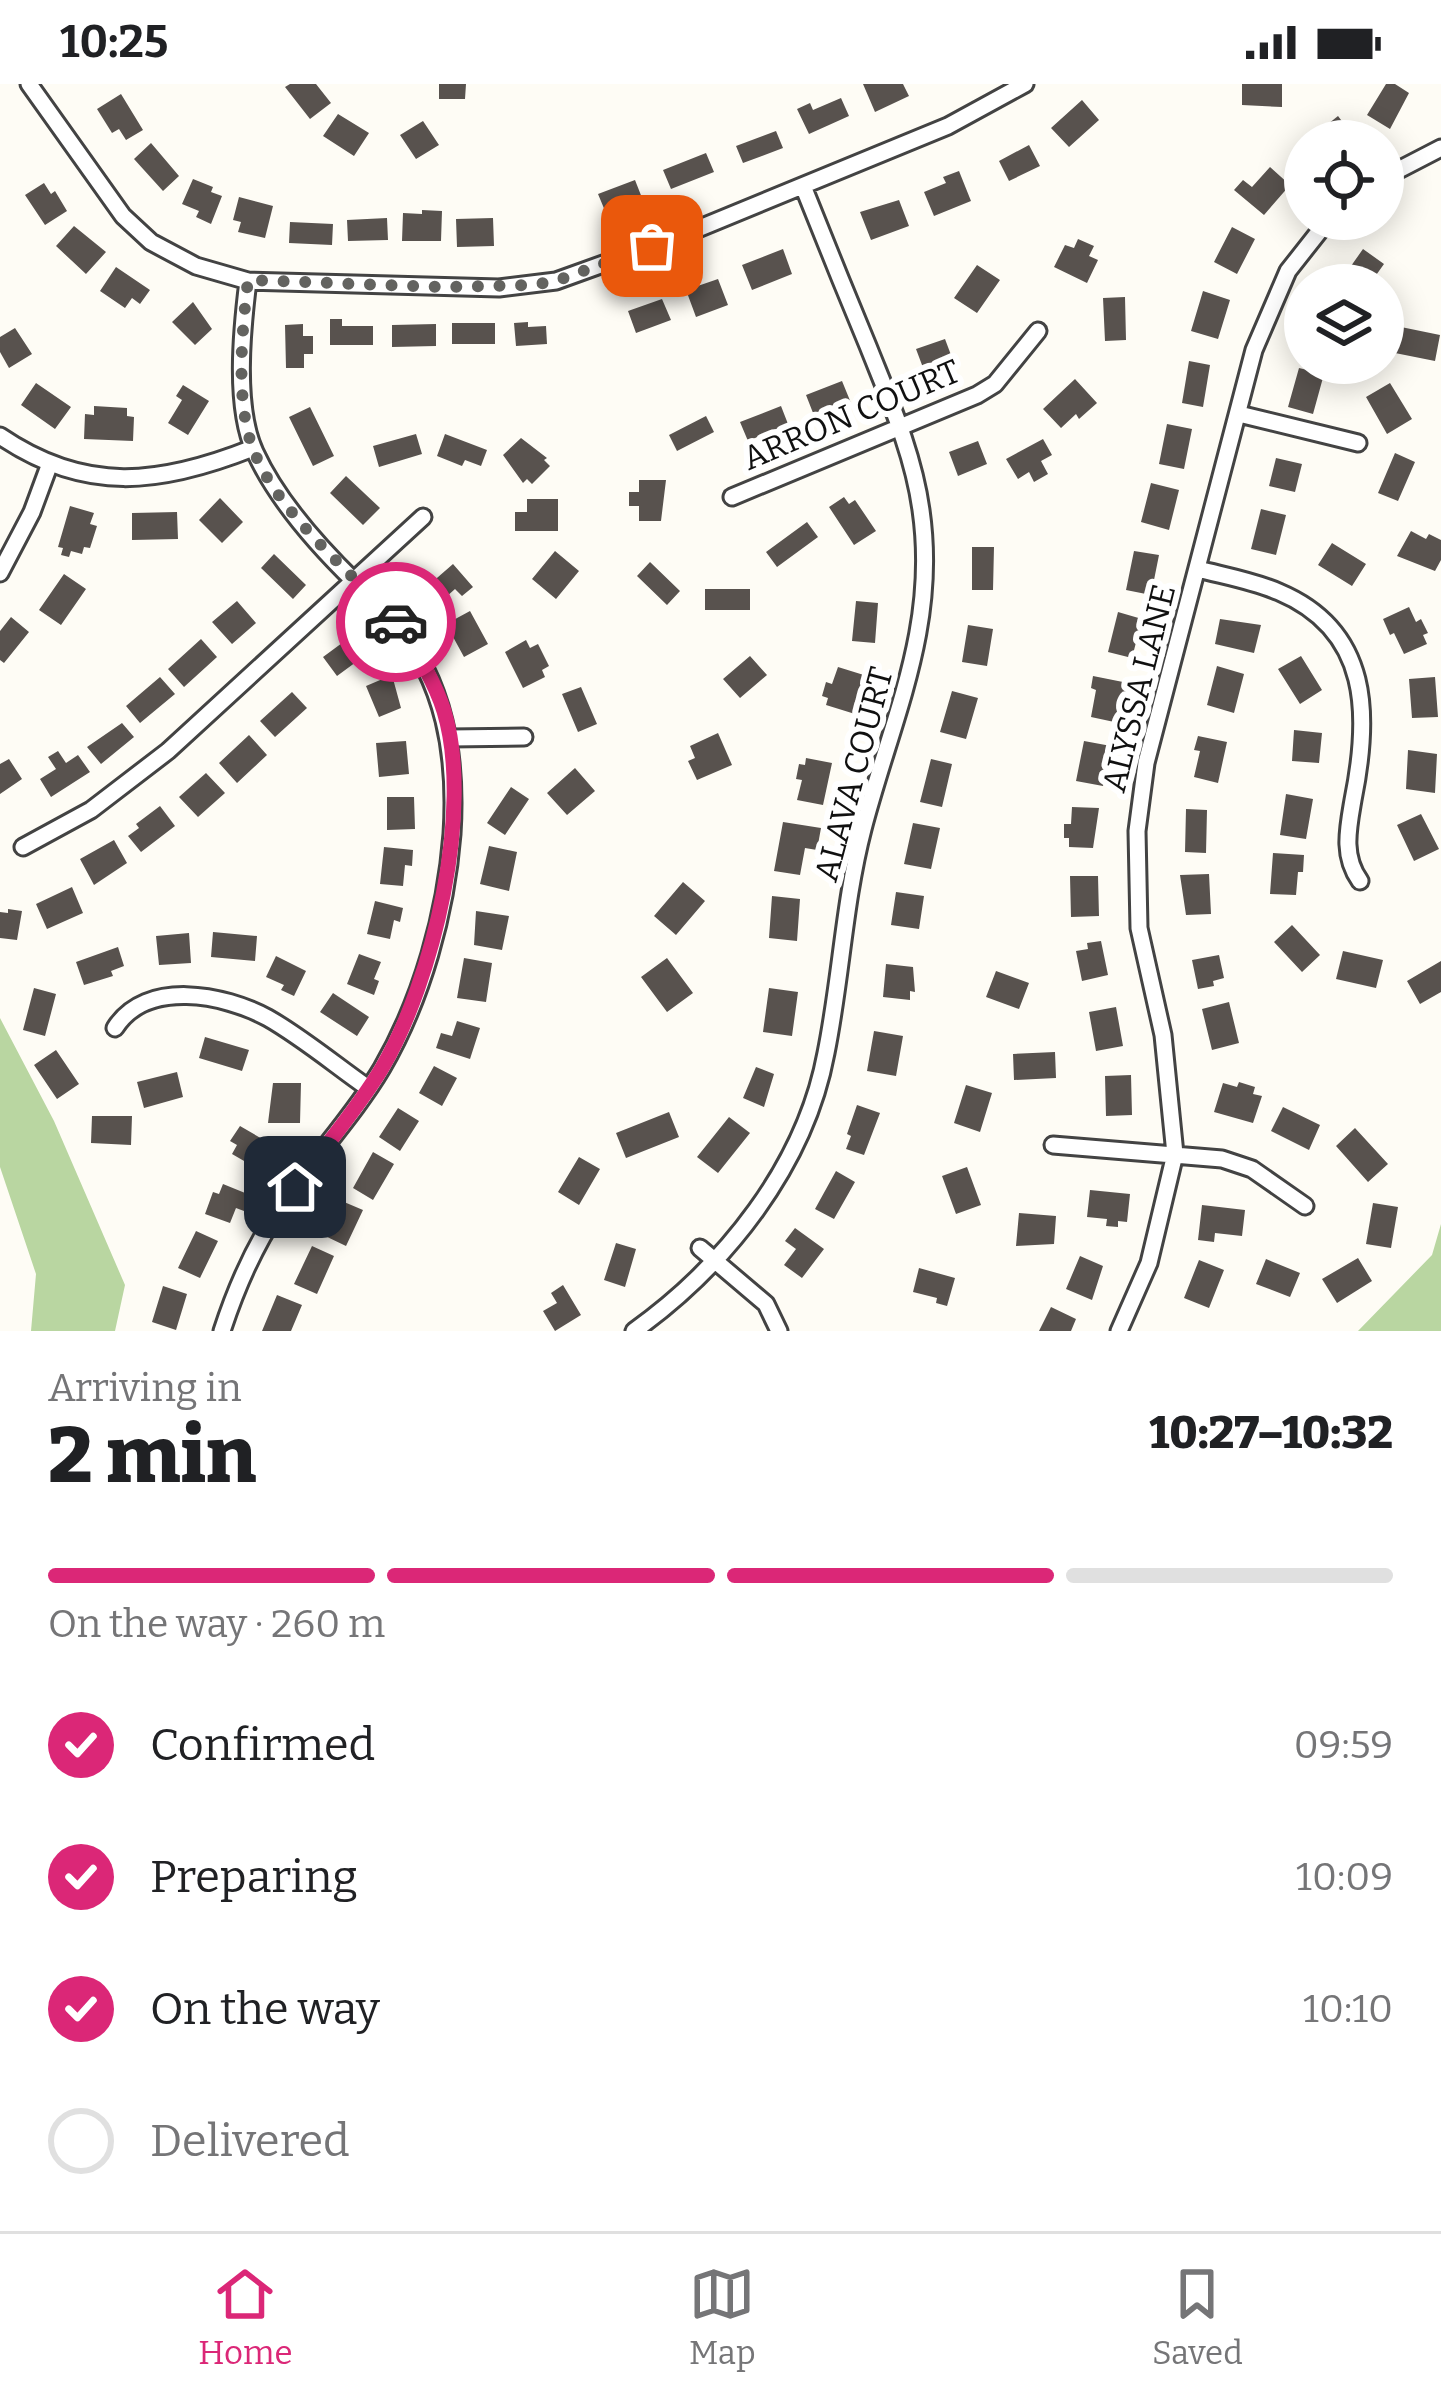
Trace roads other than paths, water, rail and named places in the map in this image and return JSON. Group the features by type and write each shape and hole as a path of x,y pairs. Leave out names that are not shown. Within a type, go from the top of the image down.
{"street":[{"path":"29,84 95,181 141,234 196,266 248,280 441,287 543,283 678,237 948,126 1025,84"},
{"path":"1404,167 1441,148"},
{"name":"ALAVA COURT","path":"634,1331 681,1296 716,1260 772,1186 801,1129 821,1074 858,850 918,648 926,580 922,526 901,428 802,186"},
{"name":"ALYSSA LANE","path":"1119,1331 1149,1263 1175,1154 1163,1035 1138,928 1137,831 1146,763 1254,350 1288,271 1312,240"},
{"path":"222,1331 252,1258 279,1209 368,1088 407,1019 425,969 452,836 450,738 438,694 408,639 305,528 253,448 242,335 248,280"},
{"name":"ARRON COURT","path":"732,497 995,384 1038,331"},
{"path":"1239,414 1358,443"},
{"path":"0,436 50,466 110,477 166,476 253,448"},
{"path":"0,573 50,466"},
{"path":"23,847 124,786 423,517"},
{"path":"1198,568 1294,599 1321,618 1343,645 1362,701 1363,749 1347,848 1360,881"},
{"path":"450,738 524,737"},
{"path":"115,1028 128,1009 152,999 182,997 229,1004 270,1019 368,1088"},
{"path":"1053,1145 1222,1159 1252,1169 1305,1206"},
{"path":"700,1247 766,1304 779,1331"}]}
